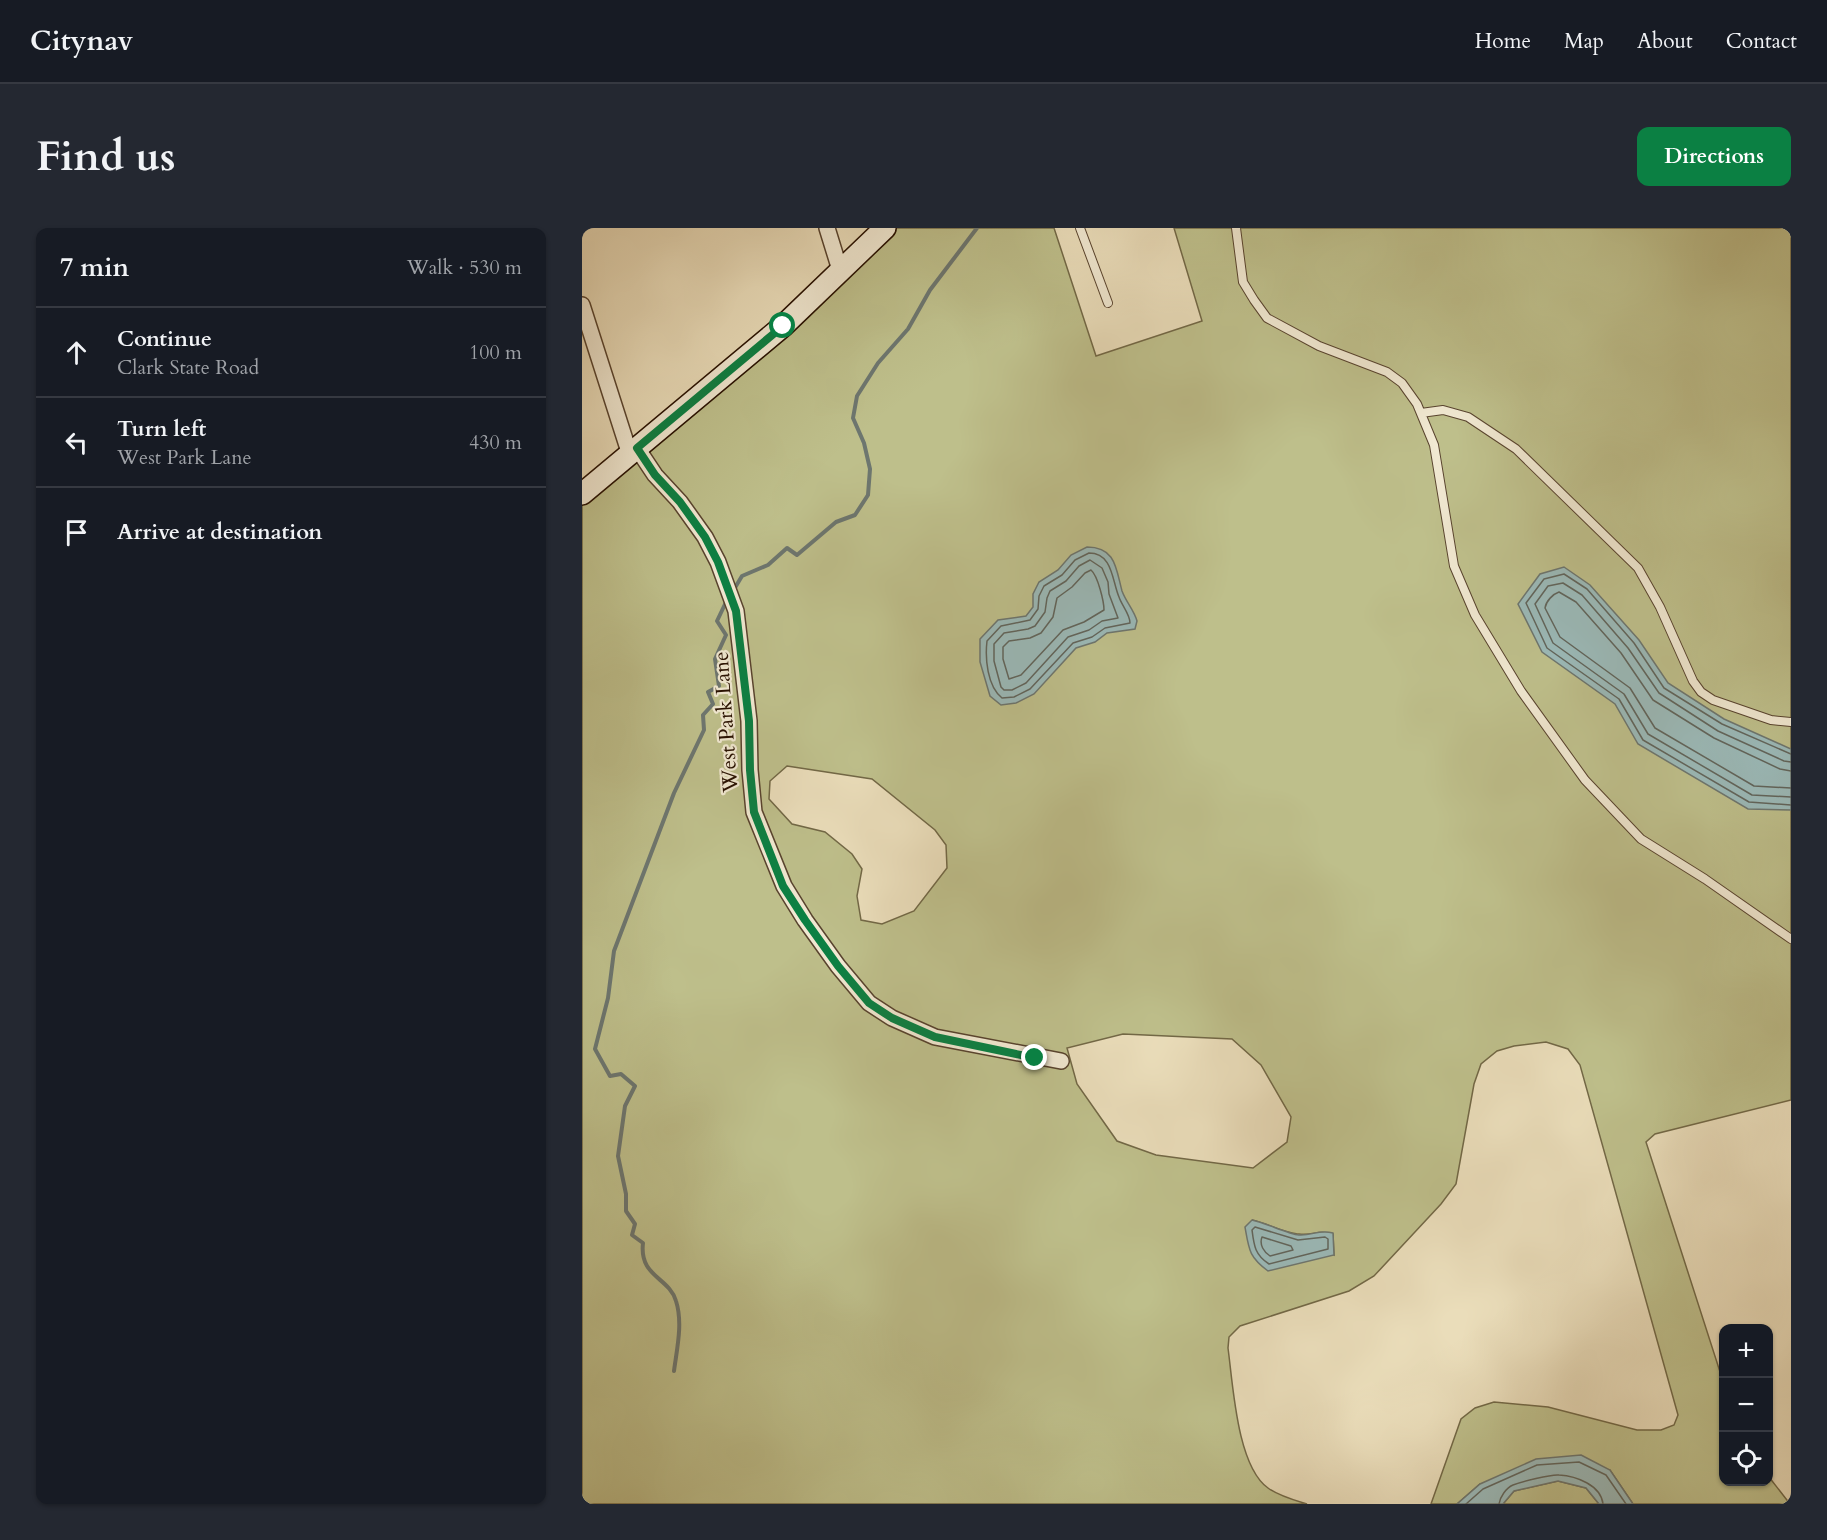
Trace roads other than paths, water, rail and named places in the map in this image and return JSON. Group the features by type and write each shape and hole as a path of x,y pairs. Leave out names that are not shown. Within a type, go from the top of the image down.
{"main road":[{"path":"582,494 783,326 885,228"}],"street":[{"path":"827,228 840,270"},
{"name":"West Park Lane","path":"582,305 633,452 680,502 705,537 718,562 736,611 749,721 754,812 783,886 838,966 869,1003 892,1018 935,1037 1061,1061"}],"lane":[{"path":"1080,228 1108,303"},
{"path":"1236,228 1243,282 1267,318 1319,346 1388,372 1402,383 1421,413 1434,445 1454,566 1475,615 1521,691 1585,780 1641,839 1705,879 1791,939"},
{"path":"1421,413 1443,410 1468,417 1516,449 1638,568 1660,607 1693,681 1701,692 1713,700 1761,717 1791,722"}],"water":[{"path":"1087,547 1104,551 1113,561 1122,591 1137,621 1135,629 1107,633 1095,642 1076,648 1034,694 1016,703 1001,705 990,696 980,662 980,639 998,620 1026,616 1033,607 1033,594 1039,582 1058,570 1071,555"},
{"path":"1564,567 1590,585 1639,640 1668,683 1724,719 1791,749 1791,810 1748,809 1638,744 1615,704 1542,652 1518,604 1540,574"},
{"path":"1252,1220 1299,1235 1333,1233 1334,1255 1268,1271 1253,1257 1249,1247 1245,1227"},
{"path":"1581,1455 1610,1470 1633,1504 1599,1504 1586,1488 1558,1481 1514,1491 1503,1504 1457,1504 1480,1484 1536,1459"}],"waterway":[{"path":"733,591 742,576 768,565 787,548 797,555 836,522 855,515 868,495 870,469 864,443 853,418 857,396 878,363 908,329 930,290 977,228"},
{"path":"674,1371 679,1327 676,1301 672,1293 645,1263 643,1243 632,1235 635,1224 626,1211 626,1194 618,1156 625,1106 635,1086 621,1074 610,1076 595,1049 608,998 614,951 674,793 704,730 703,715 713,704 708,692 719,686 715,659 726,635 717,621 727,600"}]}
